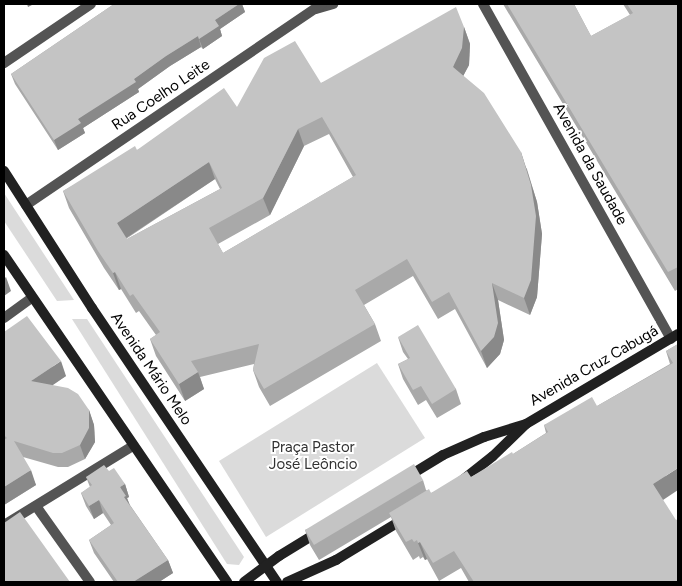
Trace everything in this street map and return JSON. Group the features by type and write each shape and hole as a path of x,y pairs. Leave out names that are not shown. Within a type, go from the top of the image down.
{"main road":[{"name":"Avenida Mário Melo","path":"4,171 97,316 276,582"},
{"path":"4,255 227,582"},
{"name":"Avenida Cruz Cabugá","path":"451,489 493,456 526,424 674,336"},
{"name":"Avenida Cruz Cabugá","path":"402,481 443,455 484,437 526,424"},
{"path":"287,582 336,560 411,514"},
{"path":"244,582 328,526"}],"street":[{"path":"4,63 91,4"},
{"name":"Rua Coelho Leite","path":"26,205 317,7 333,4"},
{"name":"Avenida da Saudade","path":"483,4 674,336"},
{"path":"4,318 32,298"},
{"path":"4,525 133,446"},
{"path":"36,506 90,582"}],"green space":[{"path":"4,193 74,300 57,301 4,221"},
{"path":"72,319 87,319 244,557 239,565 227,564"},
{"name":"Praça Pastor José Leôncio","path":"377,363 425,438 266,537 219,461"}],"building":[{"path":"114,4 239,4 215,20 219,26 199,39 198,36 166,56 134,79 136,82 78,119 81,123 54,140 11,74"},
{"path":"507,4 574,4 591,36 633,13 627,4 678,4 678,267 668,272"},
{"path":"456,7 464,27 462,48 453,67 484,93 521,152 531,185 536,216 531,280 524,298 492,283 498,323 494,337 481,351 449,292 432,302 407,259 355,290 375,324 264,389 253,370 259,344 191,361 198,372 179,384 150,339 160,332 133,294 130,296 115,272 113,273 63,191 135,146 137,150 224,88 237,107 264,58 295,41 321,83","holes":["322,117 356,175 223,253 209,228 263,198 298,129","209,162 222,188 127,239 117,223"]},
{"path":"27,316 61,361 31,381 68,388 78,394 89,410 89,428 80,445 62,453 53,453 14,441 31,470 4,487 4,440 7,438 4,435 4,332"},
{"path":"418,325 456,389 432,404 421,386 413,390 398,364 410,358 398,337"},
{"path":"678,344 678,468 653,484 676,520 678,519 678,582 474,582 454,551 433,563 420,542 418,543 417,540 414,542 412,539 406,542 389,513 429,489 431,493 467,471 471,477 512,452 513,454 548,432 544,425 592,397 597,406 673,363 666,351"},
{"path":"414,464 423,480 314,545 305,530"},
{"path":"104,465 109,471 114,468 125,484 120,487 126,496 124,497 168,560 133,582 118,582 89,540 114,523 99,500 89,506 81,493 92,485 86,477"},
{"path":"20,512 70,582 4,582 4,523"}]}
